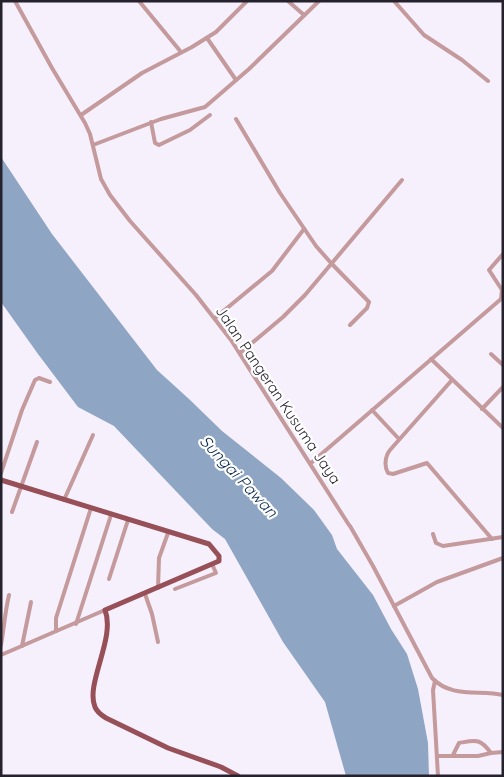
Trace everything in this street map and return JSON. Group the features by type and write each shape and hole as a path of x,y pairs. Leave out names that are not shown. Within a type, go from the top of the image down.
{"main road":[{"path":"1,480 168,533 209,544 220,558 214,568 158,588 146,597 105,610 108,616 107,631 93,695 98,711 106,718 183,754 221,766 238,776"}],"street":[{"name":"Jalan Pangeran Kusuma Jaya","path":"15,1 88,128 103,184 116,204 178,274 240,353 350,525 423,663 435,681"},
{"path":"139,1 181,52"},
{"path":"81,115 142,74 207,38 222,27 247,1"},
{"path":"288,1 304,15"},
{"path":"93,145 151,122 205,107 319,1"},
{"path":"394,1 424,35 462,60 488,81"},
{"path":"207,38 236,80"},
{"path":"151,122 155,143 159,145 190,130 210,115"},
{"path":"236,119 275,185 304,229 331,263 369,302 366,308 350,325"},
{"path":"240,353 293,307 402,180"},
{"path":"214,318 272,271 304,229"},
{"path":"311,463 502,299 502,290 489,270 503,254"},
{"path":"491,354 503,365"},
{"path":"431,359 503,428"},
{"path":"1,473 22,410 35,380 39,378 50,382"},
{"path":"452,380 387,455 386,471 389,474 427,463 492,539"},
{"path":"482,409 503,387"},
{"path":"372,410 399,439"},
{"path":"64,500 93,435"},
{"path":"12,512 37,442"},
{"path":"56,631 56,618 90,508"},
{"path":"76,624 111,515"},
{"path":"109,579 128,520"},
{"path":"158,588 159,558 168,533"},
{"path":"433,534 436,543 444,546 503,537"},
{"path":"394,606 437,582 503,558"},
{"path":"175,589 214,568"},
{"path":"1,646 9,595"},
{"path":"146,597 158,642"},
{"path":"22,646 31,602"},
{"path":"1,655 105,610"},
{"path":"438,776 433,690 435,681 453,690 503,695"},
{"path":"453,755 459,743 479,741 491,753"},
{"path":"438,756 478,756 503,752"}],"water":[{"name":"Sungai Pawan","path":"1,157 52,234 157,370 222,431 281,478 314,510 332,535 337,549 373,595 407,654 418,689 428,743 429,776 346,776 325,702 283,642 225,539 212,529 114,426 78,407 1,302"}]}
